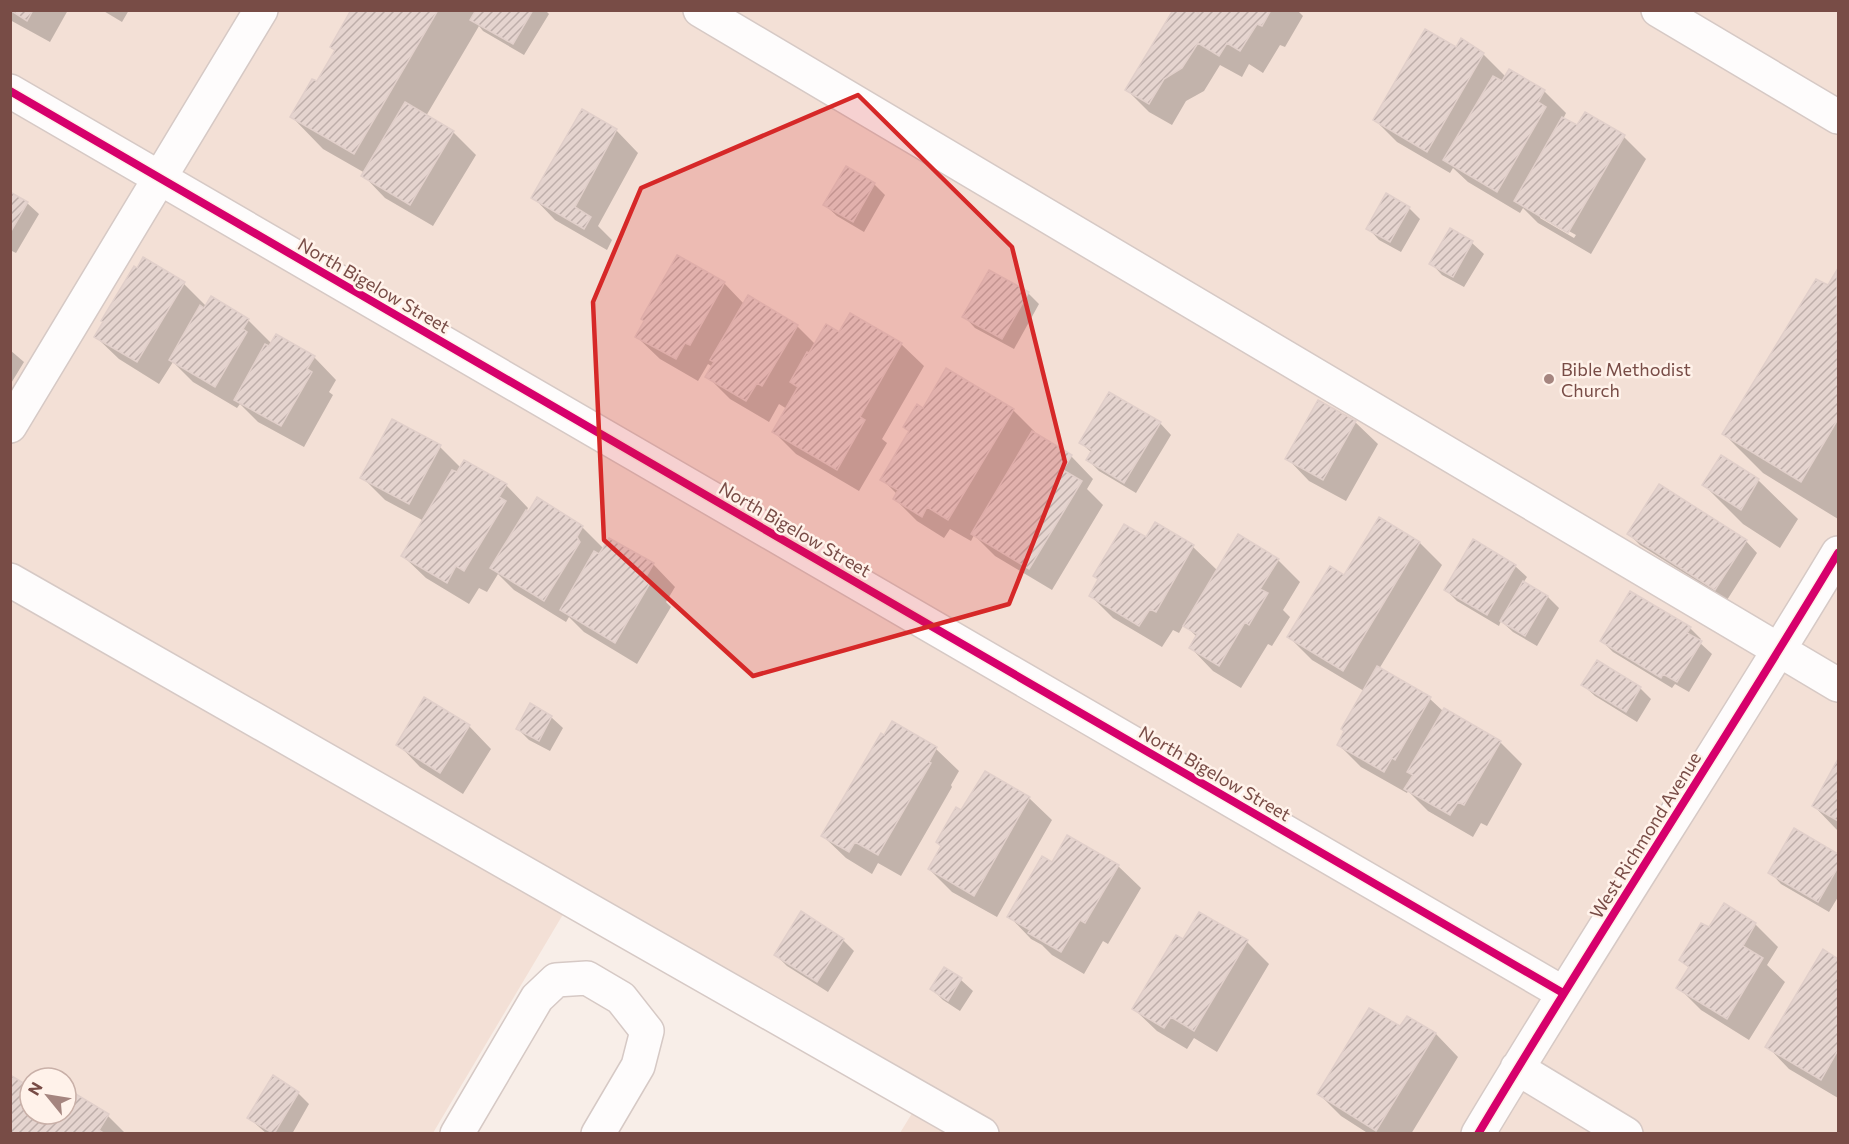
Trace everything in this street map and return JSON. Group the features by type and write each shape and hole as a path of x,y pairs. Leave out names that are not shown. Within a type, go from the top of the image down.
{"street":[{"path":"10,426 261,10"},
{"path":"700,10 1839,685"},
{"path":"1658,10 1839,117"},
{"name":"North Bigelow Street","path":"10,91 1563,993"},
{"name":"West Richmond Avenue","path":"1478,1134 1563,993 1839,553"},
{"path":"10,580 982,1134"},
{"path":"457,1134 537,998 556,980 587,978 621,998 647,1031 638,1066 598,1134"},
{"path":"1517,1068 1626,1134"}],"highlighted area":[{"path":"858,95 1012,247 1065,462 1009,604 753,676 604,540 593,302 641,188"}],"shaded area":[{"path":"10,11 1838,11 1838,1133 900,1133 914,1110 568,906 433,1133 11,1133"}],"building":[{"path":"10,10 33,10 27,21"},
{"path":"351,10 438,10 354,154 290,117 312,79 317,81 335,50 330,47"},
{"path":"476,10 533,10 513,44 470,20"},
{"path":"1173,10 1195,10 1198,13 1200,10 1271,10 1262,26 1257,24 1240,51 1227,43 1219,56 1198,43 1182,68 1164,79 1149,104 1125,90"},
{"path":"1425,29 1456,47 1461,38 1484,53 1427,152 1373,120"},
{"path":"1509,69 1545,90 1538,102 1546,107 1497,192 1443,160 1493,76 1502,81"},
{"path":"405,102 454,131 410,205 361,176"},
{"path":"582,109 617,129 575,207 591,217 584,229 531,198"},
{"path":"1585,112 1625,135 1568,233 1514,201 1562,117 1577,125"},
{"path":"846,166 875,183 853,222 823,205"},
{"path":"10,192 28,202 10,233"},
{"path":"1386,193 1410,207 1390,242 1366,229"},
{"path":"1450,228 1473,241 1453,277 1429,264"},
{"path":"677,255 725,282 690,345 685,343 676,359 635,337 644,321 641,319"},
{"path":"143,257 185,282 137,362 94,337 134,266 137,268"},
{"path":"989,270 1029,292 1002,339 962,317"},
{"path":"1837,270 1838,419 1801,482 1722,434 1816,279 1828,285"},
{"path":"748,295 798,325 762,386 757,383 746,401 705,377 714,362 710,360"},
{"path":"211,296 249,319 243,329 247,332 215,387 169,360 200,305 204,308"},
{"path":"850,313 902,343 860,417 865,420 837,470 772,432 798,387 790,382 807,352 809,353 826,324 839,332"},
{"path":"276,334 315,356 307,369 312,372 281,426 234,400 265,344 269,346"},
{"path":"946,368 1014,409 948,520 927,507 922,517 893,499 898,490 880,480 909,431 903,427 917,404 923,408"},
{"path":"1109,392 1161,422 1124,483 1086,460 1092,450 1079,443"},
{"path":"1318,400 1356,421 1323,480 1285,459"},
{"path":"392,419 441,445 409,504 360,478"},
{"path":"1032,431 1072,455 1063,470 1082,481 1029,569 971,534"},
{"path":"1721,455 1759,479 1741,510 1702,485"},
{"path":"464,460 507,484 499,497 506,501 464,571 456,566 447,583 401,556 452,470 457,472"},
{"path":"1659,484 1747,540 1715,590 1627,534"},
{"path":"537,497 583,526 577,537 580,542 544,601 490,568 526,510 528,512"},
{"path":"1379,517 1420,542 1343,671 1287,637 1330,566 1344,575"},
{"path":"1155,522 1194,545 1156,612 1150,609 1139,626 1089,596 1098,579 1093,576 1124,524 1146,537"},
{"path":"1238,534 1279,559 1260,589 1268,593 1249,625 1245,622 1219,666 1189,648 1197,634 1183,626"},
{"path":"609,538 654,563 644,580 650,583 615,643 560,610 594,551 599,554"},
{"path":"1473,539 1516,565 1487,615 1444,590"},
{"path":"1523,581 1548,596 1525,636 1500,621"},
{"path":"1630,591 1691,627 1687,633 1702,641 1677,682 1663,674 1661,678 1600,641"},
{"path":"1597,660 1641,687 1626,712 1581,685"},
{"path":"1377,666 1431,697 1395,760 1392,758 1384,772 1337,745 1344,731 1341,729"},
{"path":"424,697 470,725 440,773 396,745"},
{"path":"530,703 552,716 539,741 516,729"},
{"path":"1444,708 1501,741 1464,805 1458,802 1450,815 1404,789 1413,775 1407,772"},
{"path":"892,721 937,747 929,762 931,763 878,855 855,842 849,852 821,836 881,733 884,735"},
{"path":"1838,759 1838,821 1812,806"},
{"path":"985,771 1030,797 974,896 928,869 941,846 936,842 956,807 961,810"},
{"path":"1794,828 1838,854 1838,867 1818,902 1768,873"},
{"path":"1067,835 1119,865 1085,923 1080,920 1061,952 1028,933 1030,930 1007,917 1042,856 1052,862"},
{"path":"1724,903 1756,923 1743,946 1763,958 1727,1019 1676,988 1689,967 1679,960 1701,923 1709,927"},
{"path":"801,911 844,939 817,982 774,955"},
{"path":"1199,912 1248,940 1194,1031 1171,1017 1164,1028 1132,1009 1176,935 1183,939"},
{"path":"1823,949 1838,959 1838,1050 1821,1080 1765,1047"},
{"path":"944,967 962,978 948,1001 930,989"},
{"path":"1369,1008 1400,1026 1407,1016 1436,1033 1376,1131 1317,1094"},
{"path":"10,1075 18,1080 18,1126 78,1126 78,1095 109,1114 99,1130 105,1134 10,1134"},
{"path":"273,1075 299,1092 274,1134 247,1118"}],"cycle path":[{"path":"10,91 1563,993"},
{"path":"1478,1134 1838,553"}],"place":[{"name":"Bible Methodist Church","path":"1549,379"}]}
